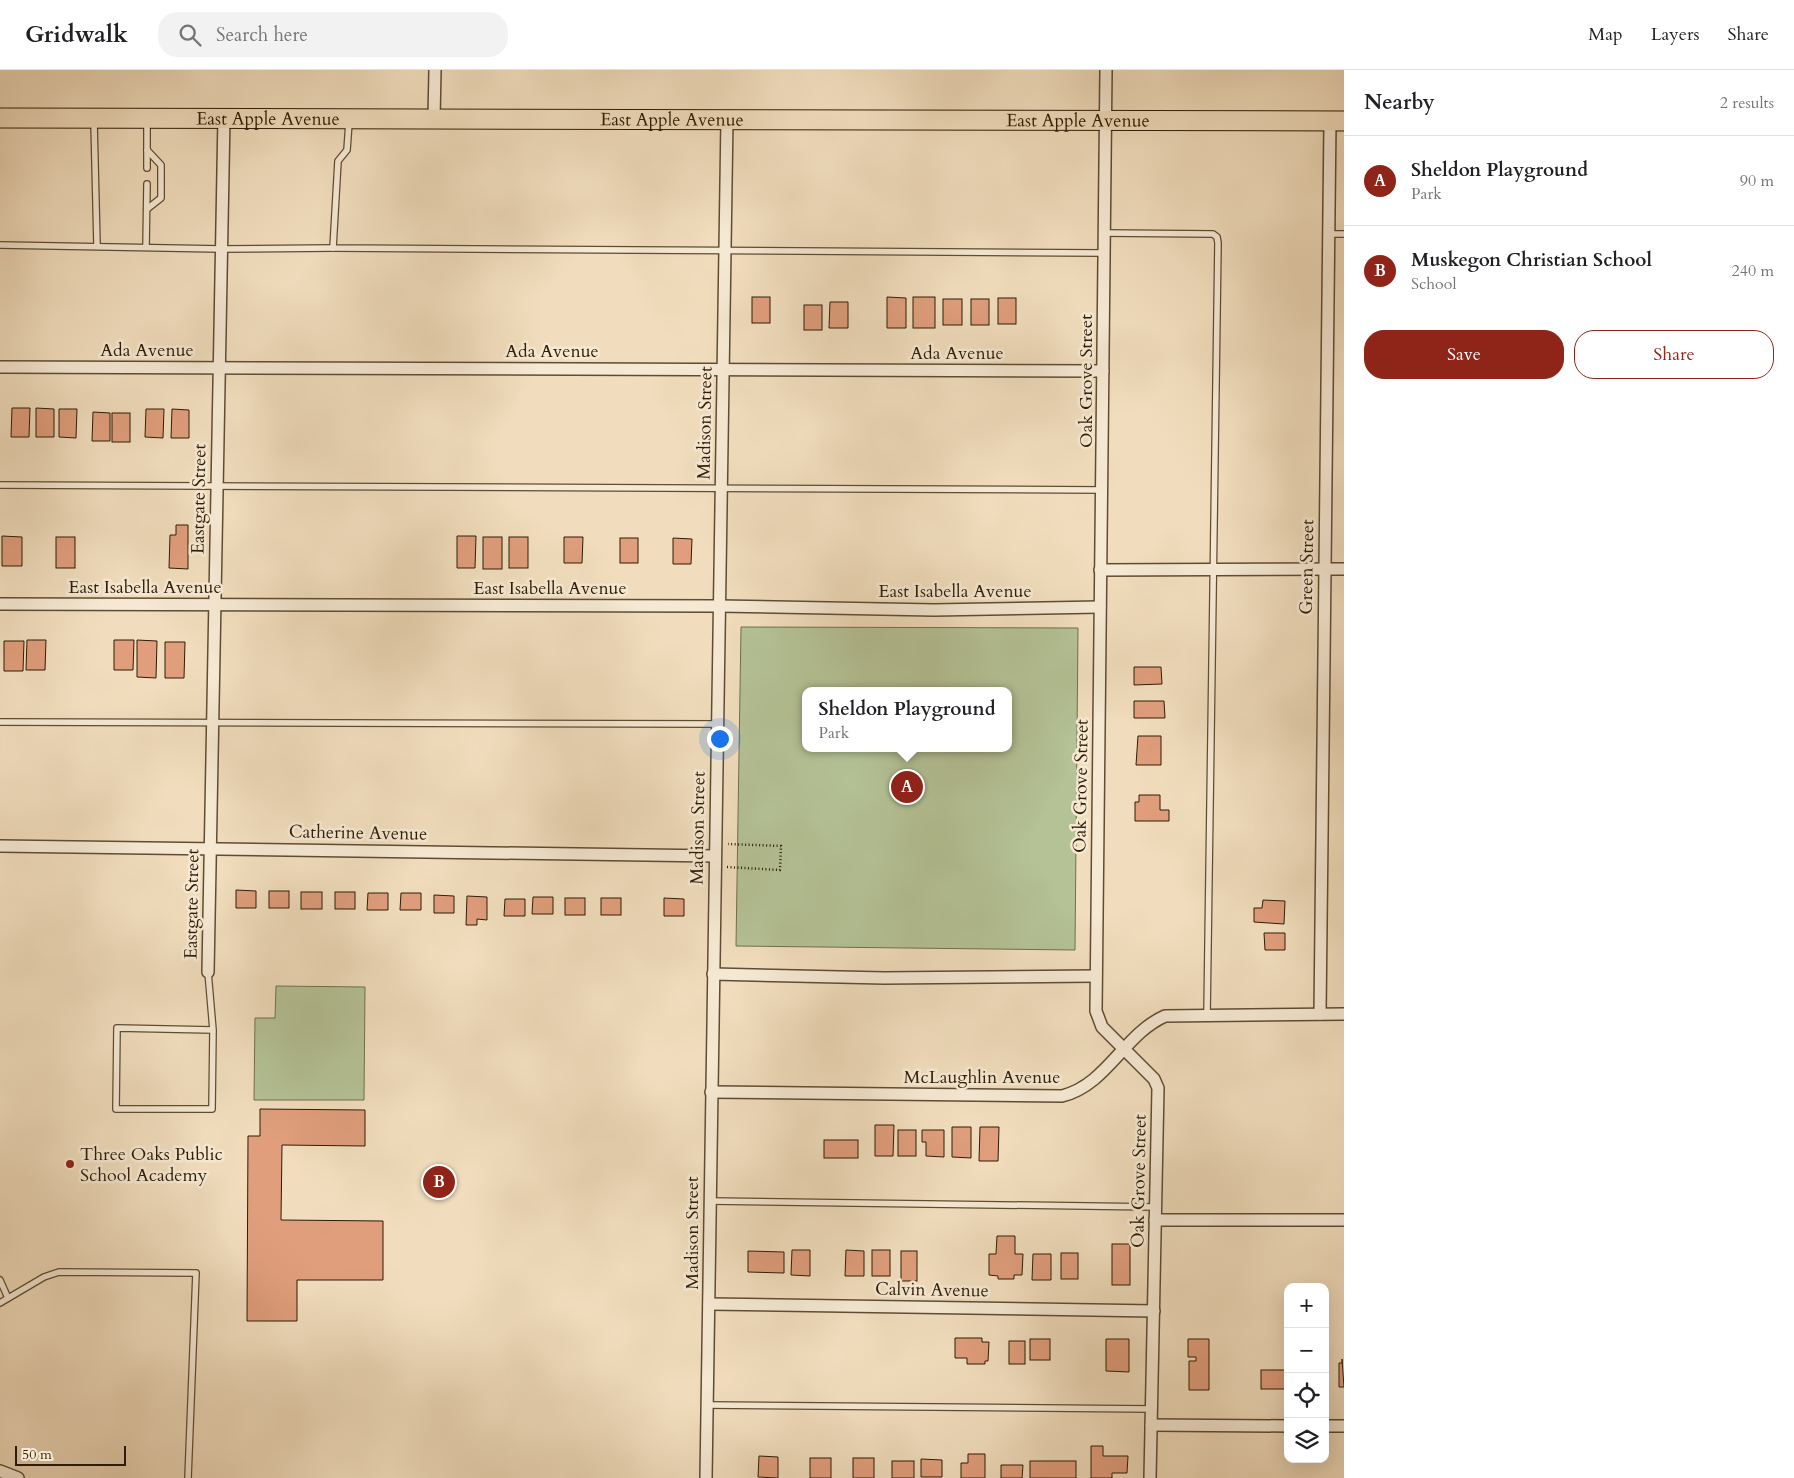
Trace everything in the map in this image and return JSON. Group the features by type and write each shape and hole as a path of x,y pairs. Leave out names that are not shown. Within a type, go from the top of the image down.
{"main road":[{"name":"East Apple Avenue","path":"0,118 224,117 1337,121"}],"street":[{"path":"434,118 435,70"},
{"name":"Oak Grove Street","path":"1106,70 1103,490 1100,570 1096,976 1098,1022 1154,1079 1158,1088 1150,1478"},
{"name":"Eastgate Street","path":"208,972 220,249 224,117"},
{"name":"Madison Street","path":"706,1478 727,119"},
{"name":"Green Street","path":"1320,1014 1328,234 1337,121"},
{"name":"Ada Avenue","path":"0,367 1103,371"},
{"path":"1100,570 1344,570"},
{"name":"East Isabella Avenue","path":"0,604 719,606 934,610 1100,607"},
{"name":"Catherine Avenue","path":"0,846 715,850"},
{"path":"713,974 884,978 1096,976"},
{"name":"McLaughlin Avenue","path":"711,1092 1062,1096 1084,1088 1149,1025 1164,1016 1344,1014"},
{"path":"1155,1220 1344,1220"},
{"name":"Calvin Avenue","path":"709,1304 1154,1311"},
{"path":"1151,1425 1284,1426"},
{"path":"1329,1426 1344,1426"},
{"path":"0,1470 18,1478"}],"lane":[{"path":"147,117 147,168"},
{"path":"94,118 97,245"},
{"path":"333,248 338,161 347,150 349,118"},
{"path":"147,150 161,165 161,198 147,209"},
{"path":"146,247 147,184"},
{"path":"1104,233 1213,234 1217,237 1207,1015"},
{"path":"1328,234 1344,234"},
{"path":"0,245 97,245 220,249 333,248 1104,253"},
{"path":"0,485 1103,490"},
{"path":"0,722 212,721 717,724"},
{"path":"208,972 213,1030 212,1109 116,1109 117,1028 213,1030"},
{"path":"710,1201 1156,1206"},
{"path":"0,1303 44,1277 59,1272 196,1273 188,1478"},
{"path":"0,1280 8,1298"},
{"path":"707,1405 1152,1409"}],"path":[{"path":"715,850 780,846 780,870 726,867"}],"green space":[{"path":"741,627 1078,628 1075,950 736,946"},
{"path":"276,986 365,987 364,1100 254,1100 255,1018 275,1018"}],"building":[{"path":"752,297 770,297 770,323 752,323"},
{"path":"887,297 906,298 906,328 887,328"},
{"path":"913,297 935,297 935,328 913,328"},
{"path":"998,298 1016,298 1016,324 998,324"},
{"path":"943,299 962,299 962,325 943,325"},
{"path":"971,299 989,299 989,325 971,325"},
{"path":"830,302 848,302 848,328 829,328"},
{"path":"804,305 822,305 822,330 804,330"},
{"path":"12,408 30,408 29,437 11,437"},
{"path":"36,408 54,409 54,437 36,437"},
{"path":"59,409 77,409 76,438 59,437"},
{"path":"146,409 164,409 163,438 145,437"},
{"path":"172,409 189,410 189,438 171,438"},
{"path":"93,412 110,413 110,441 92,441"},
{"path":"112,413 130,413 130,442 112,442"},
{"path":"176,525 188,525 188,569 169,568 170,535 176,535"},
{"path":"2,536 22,537 22,566 2,566"},
{"path":"457,536 476,536 475,568 457,568"},
{"path":"56,537 75,537 75,568 56,568"},
{"path":"483,537 502,537 502,569 483,569"},
{"path":"509,537 528,537 528,568 509,568"},
{"path":"564,537 583,537 582,563 564,563"},
{"path":"620,538 638,538 638,563 620,563"},
{"path":"673,538 692,539 691,564 673,564"},
{"path":"27,640 46,640 45,670 26,670"},
{"path":"114,640 134,640 133,670 114,670"},
{"path":"137,640 157,641 156,678 137,677"},
{"path":"4,641 24,641 23,671 4,671"},
{"path":"165,642 185,642 184,678 165,678"},
{"path":"1134,667 1161,667 1162,684 1134,685"},
{"path":"1134,701 1164,701 1165,718 1134,718"},
{"path":"1138,736 1161,736 1161,765 1136,765"},
{"path":"1139,795 1160,795 1160,810 1169,810 1169,821 1135,821 1135,802 1139,802"},
{"path":"236,890 256,891 256,908 236,908"},
{"path":"269,891 289,891 289,908 269,908"},
{"path":"301,892 322,892 322,909 301,909"},
{"path":"335,892 355,892 355,909 335,909"},
{"path":"368,893 388,893 388,910 367,910"},
{"path":"401,893 421,893 421,910 400,910"},
{"path":"434,895 454,896 454,913 434,913"},
{"path":"467,896 487,897 487,920 477,919 477,925 466,925"},
{"path":"533,897 553,897 553,914 532,914"},
{"path":"565,898 585,898 585,915 565,915"},
{"path":"601,898 621,898 621,915 601,915"},
{"path":"664,898 684,899 684,916 664,916"},
{"path":"505,899 525,899 525,916 504,916"},
{"path":"1263,900 1285,901 1284,924 1254,922 1254,908 1262,908"},
{"path":"1264,933 1285,933 1285,950 1265,950"},
{"path":"260,1109 365,1110 365,1146 282,1145 281,1220 383,1221 383,1280 297,1280 297,1321 247,1321 248,1136 260,1136"},
{"path":"875,1125 894,1125 893,1156 875,1156"},
{"path":"952,1127 971,1127 971,1158 952,1157"},
{"path":"980,1127 999,1127 998,1161 979,1161"},
{"path":"898,1130 916,1130 916,1156 898,1156"},
{"path":"922,1130 944,1130 944,1157 926,1156 926,1142 922,1142"},
{"path":"824,1140 858,1140 858,1158 824,1158"},
{"path":"997,1236 1015,1236 1015,1254 1023,1254 1022,1275 1014,1275 1014,1279 998,1279 998,1276 989,1275 989,1254 996,1254"},
{"path":"1112,1244 1130,1244 1130,1285 1112,1285"},
{"path":"792,1250 810,1250 810,1276 791,1275"},
{"path":"846,1250 864,1251 864,1276 845,1276"},
{"path":"872,1250 890,1250 890,1276 872,1276"},
{"path":"748,1251 784,1252 784,1273 748,1272"},
{"path":"901,1251 917,1251 917,1281 901,1281"},
{"path":"1061,1253 1078,1253 1078,1279 1061,1279"},
{"path":"1033,1254 1051,1254 1051,1280 1032,1280"},
{"path":"955,1338 982,1338 982,1342 989,1342 988,1361 985,1361 985,1364 967,1364 967,1358 955,1358"},
{"path":"1030,1339 1050,1339 1050,1360 1030,1360"},
{"path":"1106,1339 1129,1339 1129,1372 1106,1371"},
{"path":"1188,1339 1209,1339 1209,1390 1189,1390 1189,1361 1196,1361 1196,1357 1188,1357"},
{"path":"1009,1341 1025,1341 1025,1364 1009,1364"},
{"path":"1342,1359 1344,1387 1339,1387 1339,1363 1342,1363"},
{"path":"1261,1370 1284,1370 1284,1389 1261,1389"},
{"path":"1091,1446 1103,1446 1103,1456 1128,1456 1127,1473 1112,1473 1112,1478 1091,1478"},
{"path":"968,1454 985,1454 985,1478 961,1478 961,1463 968,1463"},
{"path":"759,1456 778,1457 778,1478 758,1477"},
{"path":"810,1458 831,1458 831,1478 810,1478"},
{"path":"853,1458 874,1458 874,1478 853,1478"},
{"path":"921,1459 942,1460 942,1477 921,1477"},
{"path":"892,1461 914,1461 914,1478 892,1478"},
{"path":"1030,1461 1076,1461 1076,1478 1030,1478"},
{"path":"1001,1465 1023,1465 1022,1478 1001,1478"}],"place":[{"name":"Sheldon Playground","path":"907,787"},
{"name":"Three Oaks Public School Academy","path":"70,1164"},
{"name":"Muskegon Christian School","path":"439,1182"}]}
